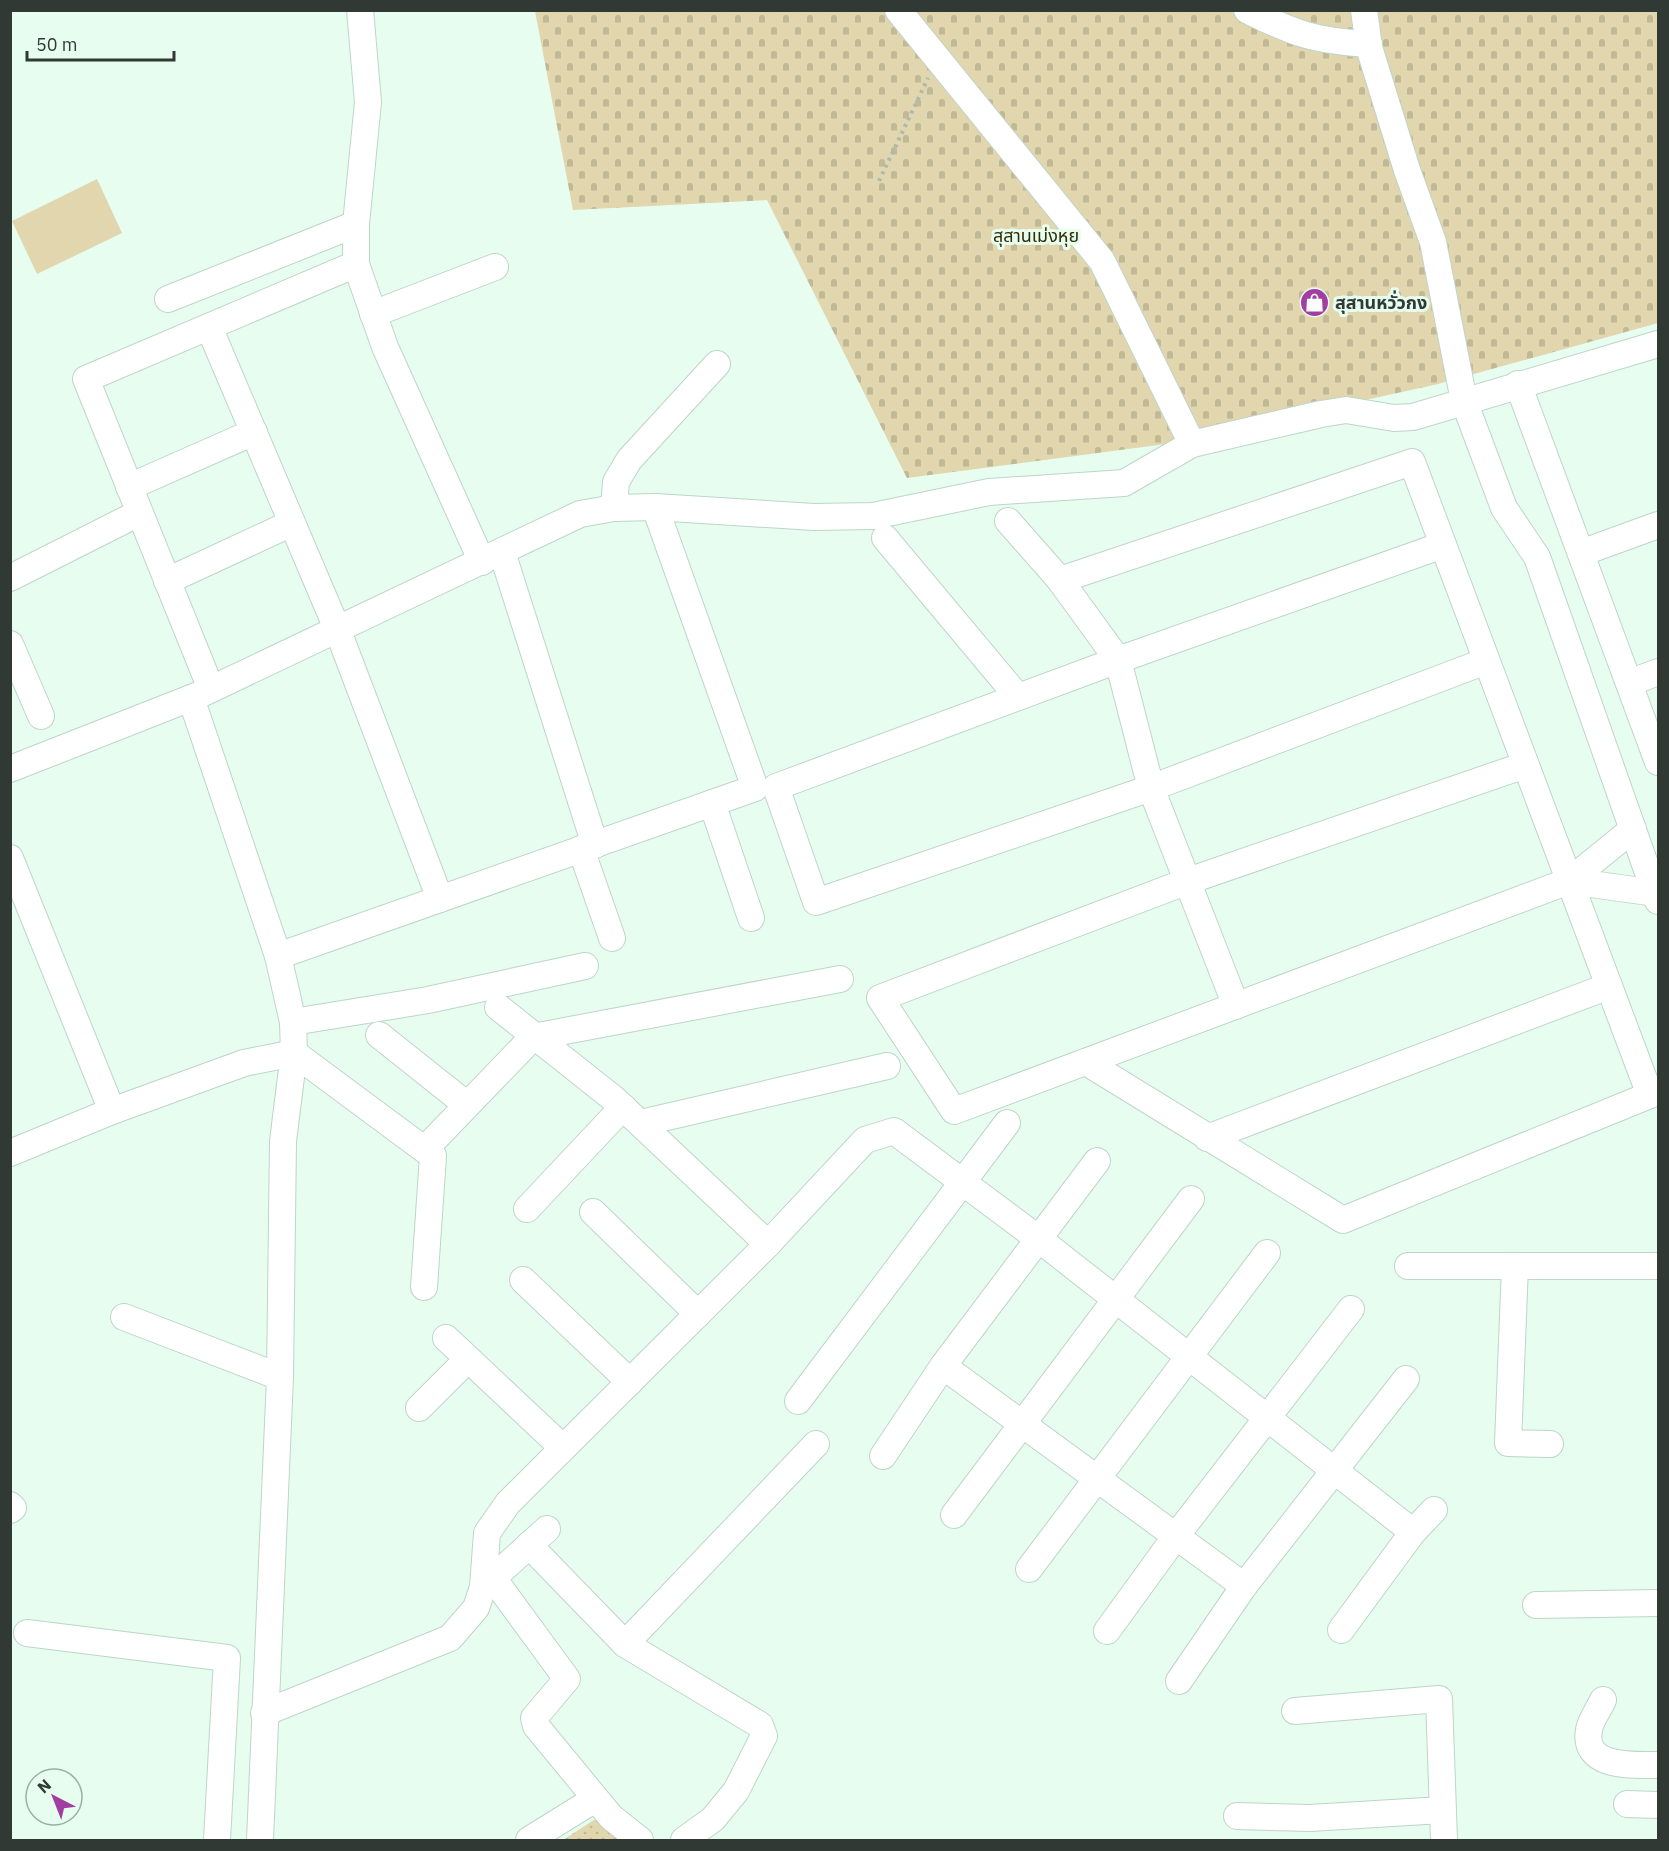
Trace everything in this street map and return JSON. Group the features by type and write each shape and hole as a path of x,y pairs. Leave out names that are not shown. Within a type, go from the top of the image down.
{"street":[{"path":"360,10 368,102 356,224 356,264 385,347 492,557 588,847 612,938"},
{"path":"898,10 1102,261 1192,444"},
{"path":"1247,10 1299,35 1325,41 1369,44"},
{"path":"1364,10 1369,44 1407,170 1433,242 1464,401 1504,508 1537,557 1657,897 1569,881"},
{"path":"168,299 356,224"},
{"path":"260,1840 280,1377 282,1141 294,1053 293,1022 278,956 167,581 86,378 356,264"},
{"path":"374,314 495,267"},
{"path":"209,327 338,631 440,899"},
{"path":"10,769 201,693 338,631 580,514 614,508 655,507 814,517 873,516 988,492 1124,483 1192,444 1346,410 1394,418 1413,417 1518,384 1656,352"},
{"path":"614,508 616,482 629,460 717,364"},
{"path":"1518,384 1659,762"},
{"path":"129,487 254,432"},
{"path":"1060,580 1412,462 1650,1095 1343,1220 1086,1062"},
{"path":"278,956 755,788 655,507"},
{"path":"10,578 139,513"},
{"path":"1008,521 1060,580 1118,660 1151,788 1236,1006"},
{"path":"167,581 292,523"},
{"path":"1581,553 1659,525"},
{"path":"885,538 1018,697"},
{"path":"1443,545 1118,660 776,787 816,903 1151,788 1486,662"},
{"path":"10,644 41,716"},
{"path":"1629,683 1659,672"},
{"path":"1525,765 1188,882 880,998 954,1112 1569,881 1633,829"},
{"path":"712,803 751,918"},
{"path":"10,858 112,1111"},
{"path":"293,1022 428,1000 585,966"},
{"path":"425,1149 533,1037 840,979"},
{"path":"1207,1137 1609,986"},
{"path":"498,1007 632,1115 768,1244"},
{"path":"379,1035 467,1105"},
{"path":"10,1153 112,1111 244,1063 294,1053 433,1156 424,1287"},
{"path":"527,1209 632,1115 887,1066"},
{"path":"798,1401 963,1185 1007,1123"},
{"path":"640,1840 611,1817 595,1800 536,1726 534,1718 567,1679 488,1583 487,1533 495,1518 768,1244 865,1140 894,1131 1117,1299 1413,1532"},
{"path":"883,1456 943,1366 1040,1240 1097,1161"},
{"path":"954,1515 1191,1199"},
{"path":"593,1212 698,1314"},
{"path":"1029,1569 1267,1253"},
{"path":"1408,1266 1659,1266"},
{"path":"1515,1266 1508,1443 1550,1444"},
{"path":"523,1280 630,1382"},
{"path":"1107,1631 1176,1536 1351,1309"},
{"path":"124,1317 280,1377"},
{"path":"446,1338 563,1448"},
{"path":"419,1408 468,1359"},
{"path":"943,1366 1244,1586"},
{"path":"1179,1681 1244,1586 1406,1379"},
{"path":"625,1644 816,1444"},
{"path":"10,1504 13,1508 10,1510"},
{"path":"1341,1630 1413,1532 1434,1510"},
{"path":"264,1713 450,1638 476,1608 488,1583 538,1537 625,1644 760,1725 764,1736 736,1791 713,1819 684,1840"},
{"path":"1536,1605 1659,1603"},
{"path":"27,1633 227,1659 267,1653"},
{"path":"217,1840 227,1659"},
{"path":"1295,1711 1439,1699 1444,1840"},
{"path":"1603,1700 1588,1731 1591,1747 1597,1755 1608,1762 1627,1766 1659,1765"},
{"path":"529,1840 595,1800"},
{"path":"1627,1803 1659,1805"},
{"path":"1237,1816 1310,1818 1442,1810"}],"path":[{"path":"879,180 928,77 942,63"}],"green space":[{"name":"สุสานเม่งหุย","path":"535,11 1658,11 1658,323 1438,384 1166,444 907,478 767,200 573,210"},
{"path":"97,179 122,233 37,274 12,221"},
{"path":"600,1816 622,1840 563,1840"}],"place":[{"name":"สุสานหวั่วกง","path":"1314,302"}]}
